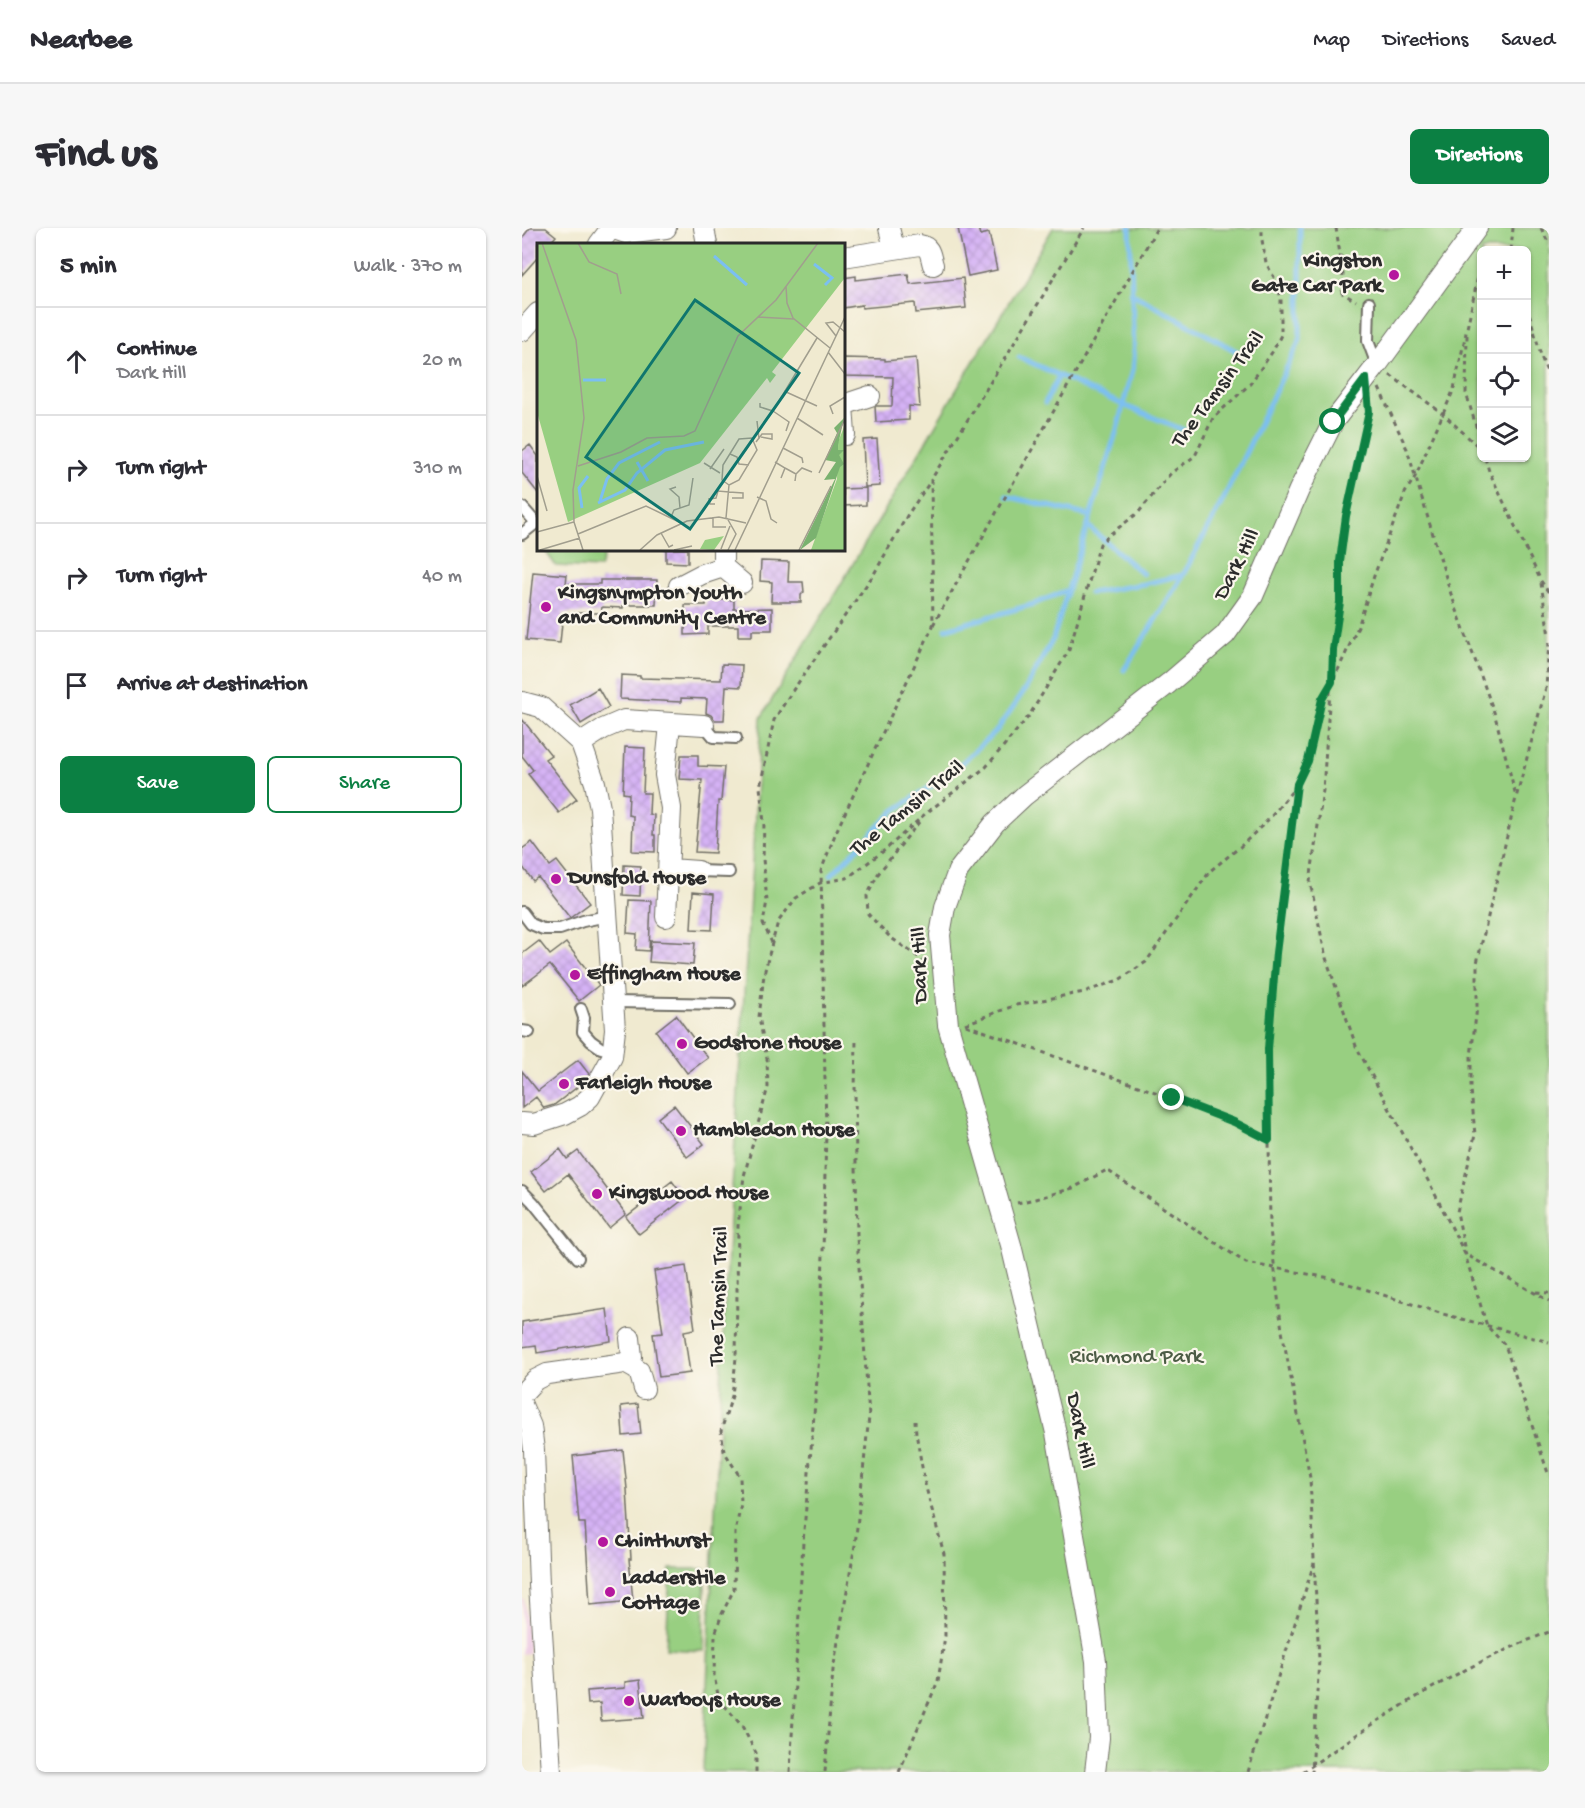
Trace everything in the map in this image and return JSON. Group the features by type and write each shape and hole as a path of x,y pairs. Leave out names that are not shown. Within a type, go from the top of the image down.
{"street":[{"path":"600,243 611,228 626,233 666,228"},
{"path":"704,228 707,243"},
{"path":"889,228 894,248"},
{"name":"Dark Hill","path":"1095,1772 1099,1738 1094,1650 1056,1433 1011,1245 948,1026 940,935 945,907 958,871 995,824 1025,795 1169,683 1225,635 1253,596 1299,490 1333,422 1477,228"},
{"path":"844,257 920,245 928,249 933,265"},
{"path":"522,331 537,314"},
{"path":"844,405 870,396"},
{"path":"679,586 702,574 723,558 742,584"},
{"path":"522,702 542,707 580,743 595,783 600,808 615,1030 612,1057 590,1097 580,1106 565,1114 534,1124 522,1123"},
{"path":"580,743 624,720 704,724"},
{"path":"666,917 671,808 665,775 670,724"},
{"path":"670,869 698,871"},
{"path":"551,1772 531,1586 534,1450 531,1426 522,1402 535,1380 547,1374 625,1363 632,1357 630,1338"},
{"path":"625,1363 639,1371 644,1389"}],"lane":[{"path":"1369,303 1368,341 1372,371"},
{"path":"522,507 536,523 522,534"},
{"path":"704,724 714,737 736,738"},
{"path":"698,871 729,872"},
{"path":"522,912 531,924 543,929 560,929 607,916"},
{"path":"614,1002 730,1004"},
{"path":"581,1009 584,1018 584,1032 601,1048 613,1051"},
{"path":"522,1191 578,1258"}],"path":[{"path":"772,943 763,923 767,901 763,859 765,823 760,787 774,720 874,573 908,513 931,480 1084,228"},
{"path":"790,1772 803,1542 820,1333 826,1131 821,871 836,832 933,626 1157,228"},
{"name":"The Tamsin Trail","path":"756,1772 756,1752 742,1726 718,1699 714,1677 716,1635 721,1616 734,1589 735,1533 741,1504 740,1478 724,1451 722,1431 732,1396 736,1358 738,1226 744,1176 768,1087 767,1059 759,1017 764,974 778,922 796,898 820,883 847,878 885,850 925,814 986,766 1029,716 1069,650 1100,544 1108,534 1138,513 1171,472 1195,456 1213,418 1250,384 1281,334 1281,298 1275,279 1266,263 1262,228"},
{"path":"1336,228 1343,274 1342,293 1357,301 1369,303"},
{"path":"1511,246 1513,228"},
{"path":"1541,228 1549,244"},
{"path":"1269,1140 1234,1122 1172,1098 964,1024 1016,1005 1084,992 1119,980 1146,962 1210,871 1240,847 1270,818 1297,784 1308,761 1322,699 1358,627 1392,524 1454,389 1477,283"},
{"path":"1531,320 1549,377"},
{"path":"1468,327 1466,393 1477,431"},
{"path":"1372,371 1442,413 1477,444"},
{"path":"1372,371 1407,449 1451,594 1494,711 1516,798"},
{"path":"1372,371 1369,412 1346,516 1340,561 1340,602 1333,650 1323,790 1310,882 1326,958 1356,1046 1465,1254 1549,1301"},
{"path":"1486,462 1541,581 1549,593"},
{"path":"931,480 933,626"},
{"path":"1541,581 1549,636"},
{"path":"1549,642 1546,688 1516,798 1477,963 1477,1007 1471,1056 1474,1135 1457,1212 1465,1254 1487,1326 1505,1345 1549,1476"},
{"path":"1297,784 1276,953 1269,1037 1270,1229 1282,1331 1310,1478 1319,1660 1312,1772"},
{"path":"825,1772 833,1670 855,1545 869,1417 857,1237 856,1040"},
{"path":"1009,1204 1073,1188 1107,1170 1246,1263 1330,1278 1443,1314 1549,1342"},
{"path":"1534,1292 1549,1293"},
{"path":"899,1772 938,1681 945,1636 944,1554 925,1484 915,1421"},
{"path":"1248,1772 1314,1561"},
{"path":"1303,1772 1358,1732 1428,1689 1527,1640 1549,1632"}],"shaded area":[{"path":"522,1599 524,1599 529,1653 522,1654"}],"green space":[{"name":"Richmond Park","path":"1053,228 1549,228 1549,1772 703,1772 724,1319 761,718"},
{"path":"545,550 604,550 600,568 556,566"},
{"path":"670,1569 705,1569 704,1651 666,1649"}],"building":[{"path":"530,228 546,228 556,236 550,243 537,243 537,258 522,275 522,238"},
{"path":"958,228 978,228 980,235 989,233 997,270 968,276"},
{"path":"908,274 910,284 963,278 966,308 916,313 915,303 844,308 844,278 856,276 856,280"},
{"path":"844,358 885,359 885,361 916,358 920,407 909,406 909,420 876,422 875,406 892,406 893,377 844,376"},
{"path":"877,439 880,486 865,487 863,440"},
{"path":"530,445 537,455 537,492 522,473 522,451"},
{"path":"866,488 866,505 844,506 844,489"},
{"path":"666,550 688,550 688,563 666,562"},
{"path":"761,561 789,562 788,582 803,582 804,592 801,595 801,602 771,602 772,582 760,581"},
{"path":"533,572 567,575 566,584 600,584 600,580 657,580 656,605 602,607 601,613 563,613 560,643 526,640"},
{"path":"706,600 734,600 734,609 772,608 772,630 752,630 752,636 738,636 738,626 708,626 708,634 685,635 685,605 706,605"},
{"path":"722,664 742,665 741,687 726,686 724,720 715,720 706,713 707,699 681,698 681,702 620,699 621,675 640,676 640,678 721,680"},
{"path":"598,688 609,707 581,724 570,705"},
{"path":"522,719 551,755 545,759 577,799 559,813 528,774 533,770 522,756"},
{"path":"625,747 645,748 643,793 650,793 649,814 654,815 655,852 632,851 633,816 628,815 629,794 623,793"},
{"path":"681,755 698,755 698,766 724,767 721,801 718,801 715,853 695,852 702,780 679,779"},
{"name":"Dunsfold House","path":"532,842 550,866 557,861 590,903 570,918 538,877 533,881 522,866 522,849"},
{"path":"624,865 641,866 640,896 623,895"},
{"path":"693,892 714,894 712,930 691,929"},
{"path":"629,900 651,901 649,951 636,950 637,934 627,933"},
{"name":"Effingham House","path":"539,941 550,955 566,943 599,985 579,1001 550,965 522,986 522,954"},
{"path":"651,941 695,943 693,965 649,962"},
{"name":"Godstone House","path":"676,1015 708,1058 687,1073 656,1031"},
{"name":"Farleigh House","path":"578,1060 589,1074 585,1081 554,1105 544,1108 536,1097 522,1108 522,1071 538,1091"},
{"name":"Hambledon House","path":"674,1105 704,1144 687,1157 658,1118"},
{"name":"Kingswood House","path":"560,1149 567,1159 578,1151 626,1214 609,1228 568,1174 546,1191 531,1172"},
{"path":"672,1181 685,1198 639,1234 626,1217"},
{"path":"686,1266 695,1329 684,1331 690,1373 659,1377 653,1334 663,1333 654,1271"},
{"path":"607,1309 611,1341 537,1353 536,1345 522,1347 522,1322"},
{"path":"638,1404 641,1434 623,1436 621,1406"},
{"path":"623,1450 633,1601 590,1605 585,1523 579,1523 573,1456"},
{"name":"Warboys House","path":"640,1680 644,1718 601,1721 600,1703 588,1704 587,1691 625,1688 625,1682"}],"waterway":[{"path":"831,875 895,810 950,774 997,730 1026,688 1053,639 1118,426 1134,362 1130,228"},
{"path":"1124,670 1183,575 1223,500 1300,340 1300,228"},
{"path":"1131,293 1238,352"},
{"path":"1019,357 1186,431"},
{"path":"1045,403 1059,376"},
{"path":"1006,496 1091,516"},
{"path":"1088,526 1143,574"},
{"path":"1090,593 1183,575"},
{"path":"946,629 1034,604 1068,590"}],"place":[{"name":"Kingston Gate Car Park","path":"1394,275"},
{"name":"Kingsnympton Youth and Community Centre","path":"546,607"},
{"name":"Dunsfold House","path":"556,879"},
{"name":"Effingham House","path":"575,975"},
{"name":"Godstone House","path":"682,1044"},
{"name":"Farleigh House","path":"564,1084"},
{"name":"Hambledon House","path":"681,1131"},
{"name":"Kingswood House","path":"597,1194"},
{"name":"Chinthurst","path":"603,1542"},
{"name":"Ladderstile Cottage","path":"610,1592"},
{"name":"Warboys House","path":"629,1701"}],"route":[{"path":"1172,1098 1234,1122 1269,1140 1268,1049 1276,953 1297,784 1308,761 1322,699 1332,682 1333,650 1340,602 1340,561 1346,516 1369,412 1366,378 1333,422"}]}
